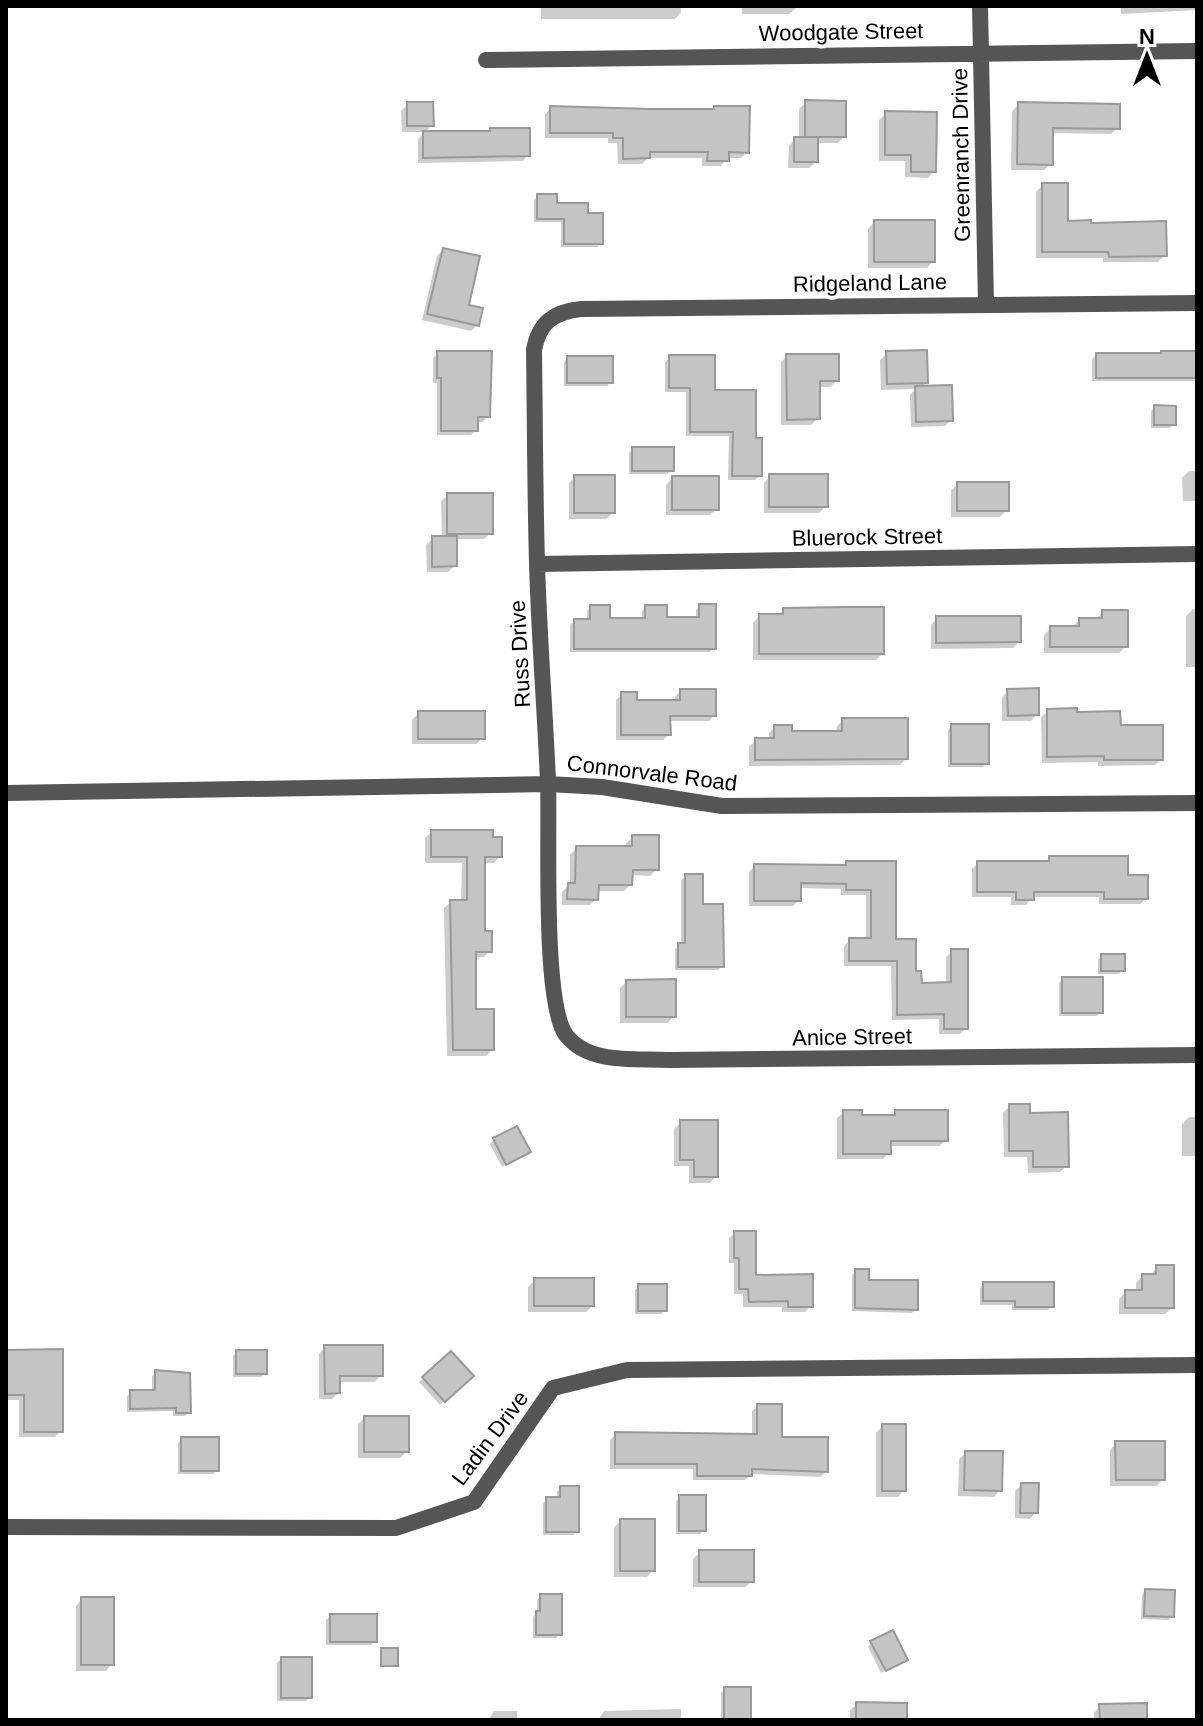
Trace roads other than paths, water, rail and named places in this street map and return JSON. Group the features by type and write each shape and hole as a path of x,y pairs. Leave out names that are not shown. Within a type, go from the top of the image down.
{"street":[{"name":"Greenranch Drive","path":"980,6 986,304"},
{"name":"Woodgate Street","path":"486,60 1197,51"},
{"name":"Ridgeland Lane","path":"546,321 562,312 581,309 1197,303"},
{"name":"Russ Drive","path":"546,321 537,335 534,350 537,564 554,986"},
{"name":"Bluerock Street","path":"537,564 1197,554"},
{"name":"Connorvale Road","path":"6,793 548,784 602,787 722,806 1197,803"},
{"name":"Anice Street","path":"554,986 555,1009 566,1035 579,1047 600,1056 772,1060 1197,1055"},
{"name":"Ladin Drive","path":"6,1527 396,1528 474,1502 553,1388 627,1370 1197,1365"}]}
